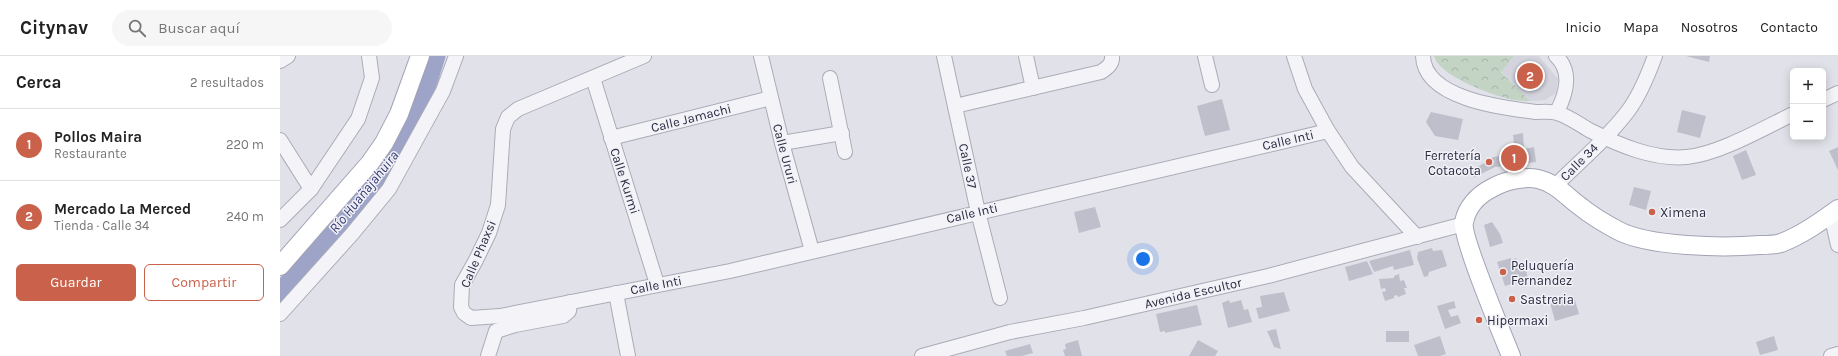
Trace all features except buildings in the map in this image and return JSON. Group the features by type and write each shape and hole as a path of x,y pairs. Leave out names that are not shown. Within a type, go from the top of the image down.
{"main road":[{"path":"280,266 370,162 384,143 399,114 420,56"},
{"path":"1511,356 1475,261 1464,224 1469,208 1482,193 1501,183 1521,179 1538,179 1555,186 1594,217 1618,231 1641,239 1709,246 1779,244 1804,232 1834,212"}],"street":[{"path":"280,61 288,56"},
{"path":"280,220 311,189 358,119 372,78 369,56"},
{"path":"280,314 352,234 389,189 443,91 456,56"},
{"name":"Calle Phaxsi","path":"616,293 500,316 471,318 464,313 461,307 462,285 476,260 498,205 503,129 508,117 518,109 644,56"},
{"name":"Calle Ururi","path":"761,56 782,143 812,251"},
{"name":"Calle 37","path":"944,56 978,212 1000,298"},
{"path":"1026,56 1033,88"},
{"path":"955,106 1100,72 1110,66 1113,60 1112,56"},
{"path":"1205,56 1212,85"},
{"path":"1294,56 1304,89 1328,131 1352,167 1417,237"},
{"path":"1423,56 1424,64 1431,78 1438,84 1459,95 1497,106 1538,112 1557,112 1604,138 1662,158 1688,157 1710,151 1790,115"},
{"path":"1556,56 1563,65 1567,80 1566,90 1557,112"},
{"name":"Calle 34","path":"1555,186 1604,138 1629,110 1644,84 1655,56"},
{"name":"Calle Kurmi","path":"593,78 657,284"},
{"path":"830,78 846,152"},
{"path":"1826,99 1838,93"},
{"name":"Calle Jamachi","path":"611,138 771,98"},
{"name":"Calle Inti","path":"616,293 730,271 1328,131"},
{"path":"782,143 842,133"},
{"path":"280,140 311,189"},
{"path":"1834,212 1838,245"},
{"name":"Avenida Escultor","path":"922,356 1010,332 1084,318 1268,276 1464,224"},
{"path":"616,293 628,356"},
{"path":"488,356 496,332 515,325 562,316 569,311 570,302"},
{"path":"1831,356 1838,354"}],"shaded area":[{"path":"1514,56 1539,56 1558,79 1556,93 1545,100 1530,101 1501,71"}],"green space":[{"path":"1434,56 1514,56 1501,72 1530,101 1519,101 1495,95 1469,84 1446,71 1438,64"}],"waterway":[{"name":"Río Huañajahuira","path":"280,294 369,192 392,163 414,122 435,56"}],"place":[{"name":"Mercado La Merced","path":"1530,76"},
{"name":"Pollos Maira","path":"1514,158"},
{"name":"Ferretería Cotacota","path":"1489,162"},
{"name":"Ximena","path":"1652,212"},
{"name":"Peluquería Fernandez","path":"1503,272"},
{"name":"Sastreria","path":"1512,299"},
{"name":"Hipermaxi","path":"1479,320"}]}
